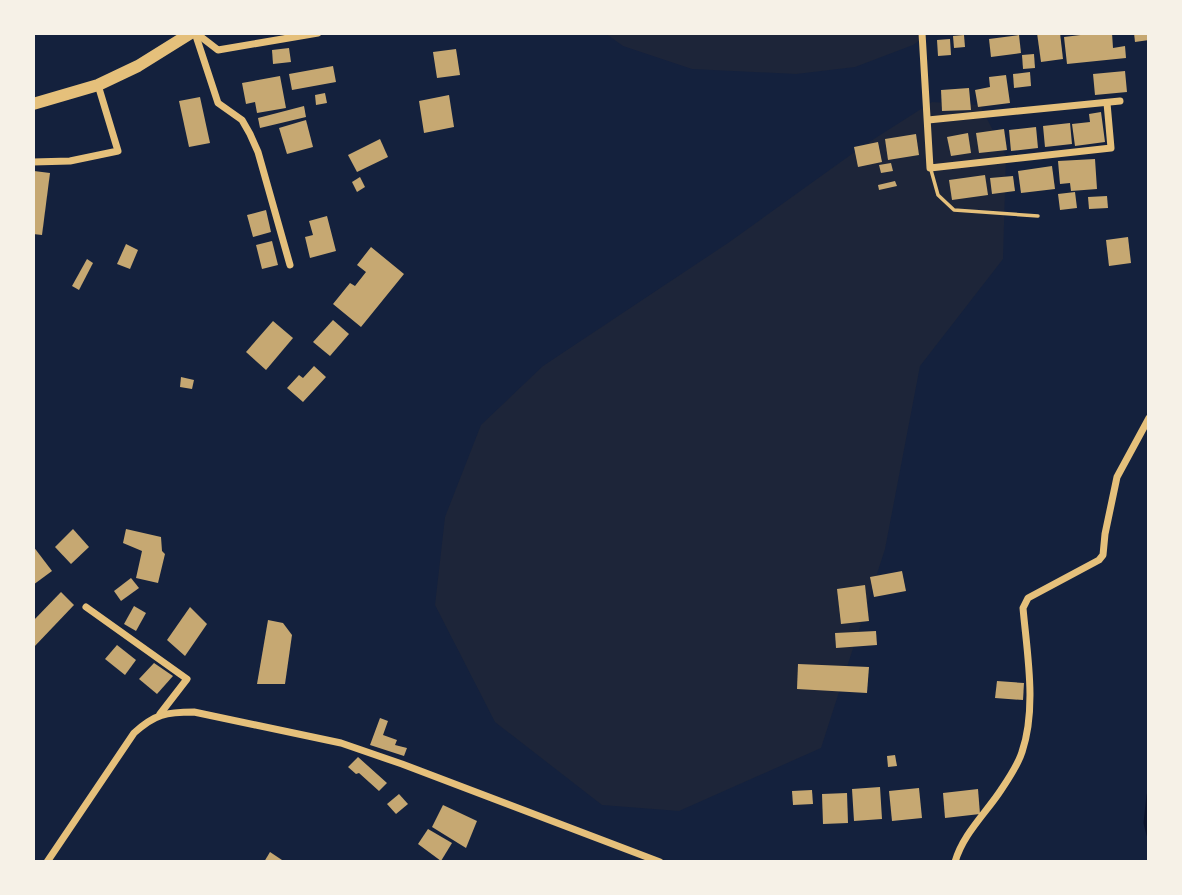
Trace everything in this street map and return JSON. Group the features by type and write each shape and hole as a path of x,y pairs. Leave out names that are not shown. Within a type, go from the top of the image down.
{"main road":[{"path":"33,104 98,85 138,66 194,33"}],"street":[{"path":"194,33 218,50 318,33"},
{"path":"194,33 218,103 242,120 258,152 290,265"},
{"path":"922,33 930,167 1111,148 1107,103"},
{"path":"33,162 70,161 118,151 98,85"},
{"path":"928,120 1120,102"},
{"path":"955,862 969,833 1000,792 1022,752 1029,712 1030,678 1023,608 1028,598 1099,560 1117,478 1149,418"},
{"path":"86,607 187,679 160,715"},
{"path":"47,862 134,733 148,721 172,712 194,712 341,743 660,862"}],"lane":[{"path":"930,167 938,195 954,210 1038,216"}],"shaded area":[{"path":"605,33 931,33 913,45 855,67 796,74 692,69 623,46"},
{"path":"932,102 980,105 1006,156 1003,259 920,366 885,549 821,748 679,811 602,805 495,722 435,605 445,517 481,425 543,366 728,243 863,146"}],"building":[{"path":"1037,33 1060,33 1063,59 1041,62"},
{"path":"1112,33 1113,48 1125,46 1126,58 1067,64 1064,37"},
{"path":"1134,33 1149,33 1149,40 1135,42"},
{"path":"964,35 965,47 954,48 953,36"},
{"path":"1019,35 1021,53 991,57 989,39"},
{"path":"950,39 951,55 938,56 937,40"},
{"path":"289,48 291,62 273,64 272,50"},
{"path":"456,49 460,75 437,78 433,52"},
{"path":"1034,54 1035,68 1023,69 1022,55"},
{"path":"333,66 336,82 292,90 289,74"},
{"path":"1125,71 1127,92 1095,95 1093,74"},
{"path":"1030,72 1031,86 1014,88 1013,74"},
{"path":"1006,75 1010,103 978,107 975,90 990,87 989,77"},
{"path":"280,76 286,108 257,113 255,102 246,104 242,83"},
{"path":"969,88 971,110 942,111 941,90"},
{"path":"325,93 327,103 316,105 315,95"},
{"path":"449,95 454,127 424,133 419,101"},
{"path":"200,97 210,143 189,147 179,101"},
{"path":"304,106 306,117 260,128 258,118"},
{"path":"1101,112 1105,142 1075,146 1072,124 1090,122 1089,114"},
{"path":"306,120 313,147 287,154 279,128"},
{"path":"1070,123 1072,144 1045,147 1043,126"},
{"path":"1036,127 1038,148 1011,151 1009,130"},
{"path":"1004,129 1007,150 979,153 976,133"},
{"path":"968,133 971,153 951,156 947,137"},
{"path":"916,134 919,155 888,160 885,139"},
{"path":"380,139 388,157 357,172 348,155"},
{"path":"878,142 882,162 858,167 854,147"},
{"path":"1095,159 1097,189 1071,191 1070,183 1060,184 1058,161"},
{"path":"891,163 893,171 881,173 879,165"},
{"path":"1052,166 1055,189 1021,193 1018,171"},
{"path":"34,171 50,173 42,235 33,234"},
{"path":"985,175 988,195 952,200 949,180"},
{"path":"1013,176 1015,191 992,194 990,178"},
{"path":"360,177 365,187 357,192 352,182"},
{"path":"895,181 897,186 879,190 878,185"},
{"path":"1075,192 1077,208 1060,210 1058,194"},
{"path":"1107,196 1108,208 1089,209 1088,197"},
{"path":"266,210 271,232 253,237 247,215"},
{"path":"327,216 336,251 310,258 305,237 313,235 309,221"},
{"path":"1128,237 1131,263 1109,266 1106,240"},
{"path":"272,241 278,265 262,269 256,245"},
{"path":"126,244 138,250 130,269 117,264"},
{"path":"371,247 404,274 361,327 333,304 350,283 355,286 366,272 357,265"},
{"path":"87,259 93,263 79,290 72,286"},
{"path":"333,320 349,334 330,356 313,342"},
{"path":"273,321 293,338 266,370 246,352"},
{"path":"314,366 326,377 303,402 287,388 299,375 303,378"},
{"path":"181,377 194,380 192,389 180,387"},
{"path":"73,529 89,547 71,564 55,547"},
{"path":"126,529 161,537 162,551 165,554 158,583 136,578 142,551 123,543"},
{"path":"33,546 52,571 33,585"},
{"path":"902,571 906,591 874,597 870,577"},
{"path":"131,578 139,588 121,601 114,591"},
{"path":"865,585 869,621 841,624 837,589"},
{"path":"61,592 74,605 33,648 33,621"},
{"path":"134,606 146,613 136,631 124,624"},
{"path":"190,607 207,624 185,656 167,640"},
{"path":"268,620 283,623 292,635 285,684 257,684"},
{"path":"876,631 877,645 836,648 835,633"},
{"path":"117,645 136,660 125,675 105,659"},
{"path":"154,663 173,676 157,694 139,679"},
{"path":"798,664 869,667 867,693 797,689"},
{"path":"997,681 1024,683 1023,700 995,698"},
{"path":"380,718 388,721 383,735 397,740 395,745 407,748 404,756 370,745"},
{"path":"895,755 897,766 888,767 887,756"},
{"path":"358,757 387,783 379,791 348,767"},
{"path":"880,787 882,819 854,821 852,789"},
{"path":"919,788 922,818 892,821 889,791"},
{"path":"978,789 980,814 945,818 943,793"},
{"path":"812,790 813,804 793,805 792,791"},
{"path":"847,793 848,823 823,824 822,794"},
{"path":"399,794 408,804 396,814 387,804"},
{"path":"443,805 477,821 466,848 432,827"},
{"path":"428,829 452,843 441,861 418,844"},
{"path":"270,852 285,862 264,862"}],"waterway":[{"path":"1149,795 1146,823 1149,835"}]}
